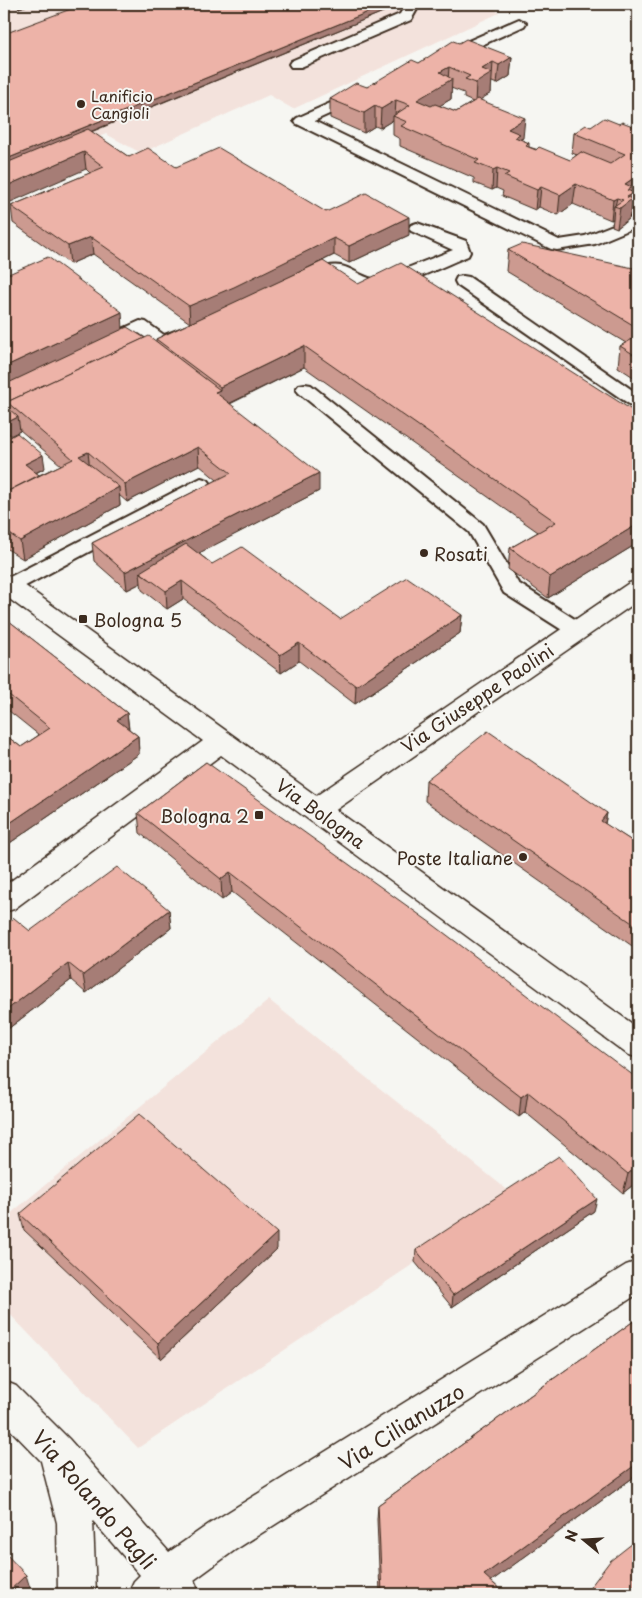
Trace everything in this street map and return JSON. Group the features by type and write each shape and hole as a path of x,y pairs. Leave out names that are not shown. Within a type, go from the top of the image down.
{"street":[{"name":"Via Bologna","path":"6,584 638,1044"},
{"name":"Via Giuseppe Paolini","path":"316,808 638,589"},
{"path":"4,901 222,741"},
{"name":"Via Cilianuzzo","path":"164,1589 222,1537 638,1276"},
{"name":"Via Rolando Pagli","path":"4,1398 56,1451 164,1589"},
{"path":"56,1451 75,1523 77,1594"}],"lane":[{"path":"296,64 406,17 413,4"},
{"path":"438,60 519,24"},
{"path":"374,89 302,121 557,244 589,240 638,220"},
{"path":"298,285 334,270 342,270 368,285 379,285 462,252 460,245 417,228"},
{"path":"463,281 638,402"},
{"path":"125,316 163,342 199,326"},
{"path":"89,351 140,326"},
{"path":"304,389 476,528 511,588 577,630"},
{"path":"6,584 201,484"}],"shaded area":[{"name":"Lanificio Cangioli","path":"4,4 489,4 499,13 293,109 269,95 141,153 106,134 4,178"},
{"path":"269,1000 515,1196 138,1448 4,1308 4,1219"}],"building":[{"name":"Lanificio Cangioli","path":"84,4 388,4 4,160 4,34"},
{"path":"466,39 512,57 499,65 493,62 482,69 492,73 476,83 465,79 470,76 449,67 440,72 452,79 417,100 431,106 435,104 456,112 478,99 525,118 508,129 520,134 515,137 529,143 526,146 536,150 539,147 570,160 581,152 610,164 625,154 574,133 586,125 591,127 604,118 619,124 622,122 638,128 638,175 625,184 632,187 627,190 634,193 627,197 632,199 620,208 614,206 623,200 617,198 613,200 576,184 560,195 541,187 537,190 504,176 509,173 497,168 493,170 475,163 479,160 401,126 407,122 393,116 410,105 396,100 381,109 375,106 364,113 330,99 356,83 367,87 412,60 419,63 453,41 459,43"},
{"path":"88,129 129,157 148,148 176,167 219,148 326,212 366,193 409,217 349,246 334,238 234,287 189,306 91,237 68,246 11,206 104,167 84,152 4,187 4,164"},
{"path":"522,244 638,269 638,328 508,250"},
{"path":"48,257 122,312 4,367 4,276"},
{"path":"323,261 358,284 401,263 638,414 638,524 550,577 510,548 556,522 304,346 220,387 156,339"},
{"path":"127,327 145,338 7,402 7,407 18,417 4,424 4,385"},
{"path":"149,336 220,390 215,392 319,473 125,572 92,543 231,473 198,447 125,484 88,452 79,456 119,487 20,541 4,530 4,493 73,459 7,402"},
{"path":"638,336 638,357 620,346"},
{"path":"4,430 12,436 17,433 43,455 25,464 39,475 4,493"},
{"path":"186,544 212,564 242,547 340,619 407,577 462,615 356,686 299,643 280,655 182,581 166,591 140,572"},
{"path":"4,617 127,713 117,720 138,736 4,827 4,734 21,747 50,728 4,691"},
{"path":"488,731 607,813 601,821 638,845 638,927 426,780"},
{"path":"206,762 431,923 638,1079 638,1165 628,1174 528,1092 521,1097 230,872 221,879 138,813"},
{"path":"117,867 169,910 83,975 68,963 4,1012 4,926 14,918 30,931"},
{"path":"139,1114 277,1233 158,1343 20,1214"},
{"path":"559,1156 597,1199 453,1295 416,1250"},
{"path":"638,1318 638,1463 484,1575 505,1594 382,1594 378,1505"},
{"path":"638,1539 638,1594 585,1594 610,1561"},
{"path":"4,1552 26,1575 6,1594 4,1594"}],"place":[{"name":"Lanificio Cangioli","path":"81,104"},
{"name":"Rosati","path":"424,553"},
{"name":"Bologna 5","path":"83,619"},
{"name":"Bologna 2","path":"259,815"},
{"name":"Poste Italiane","path":"523,857"}]}
